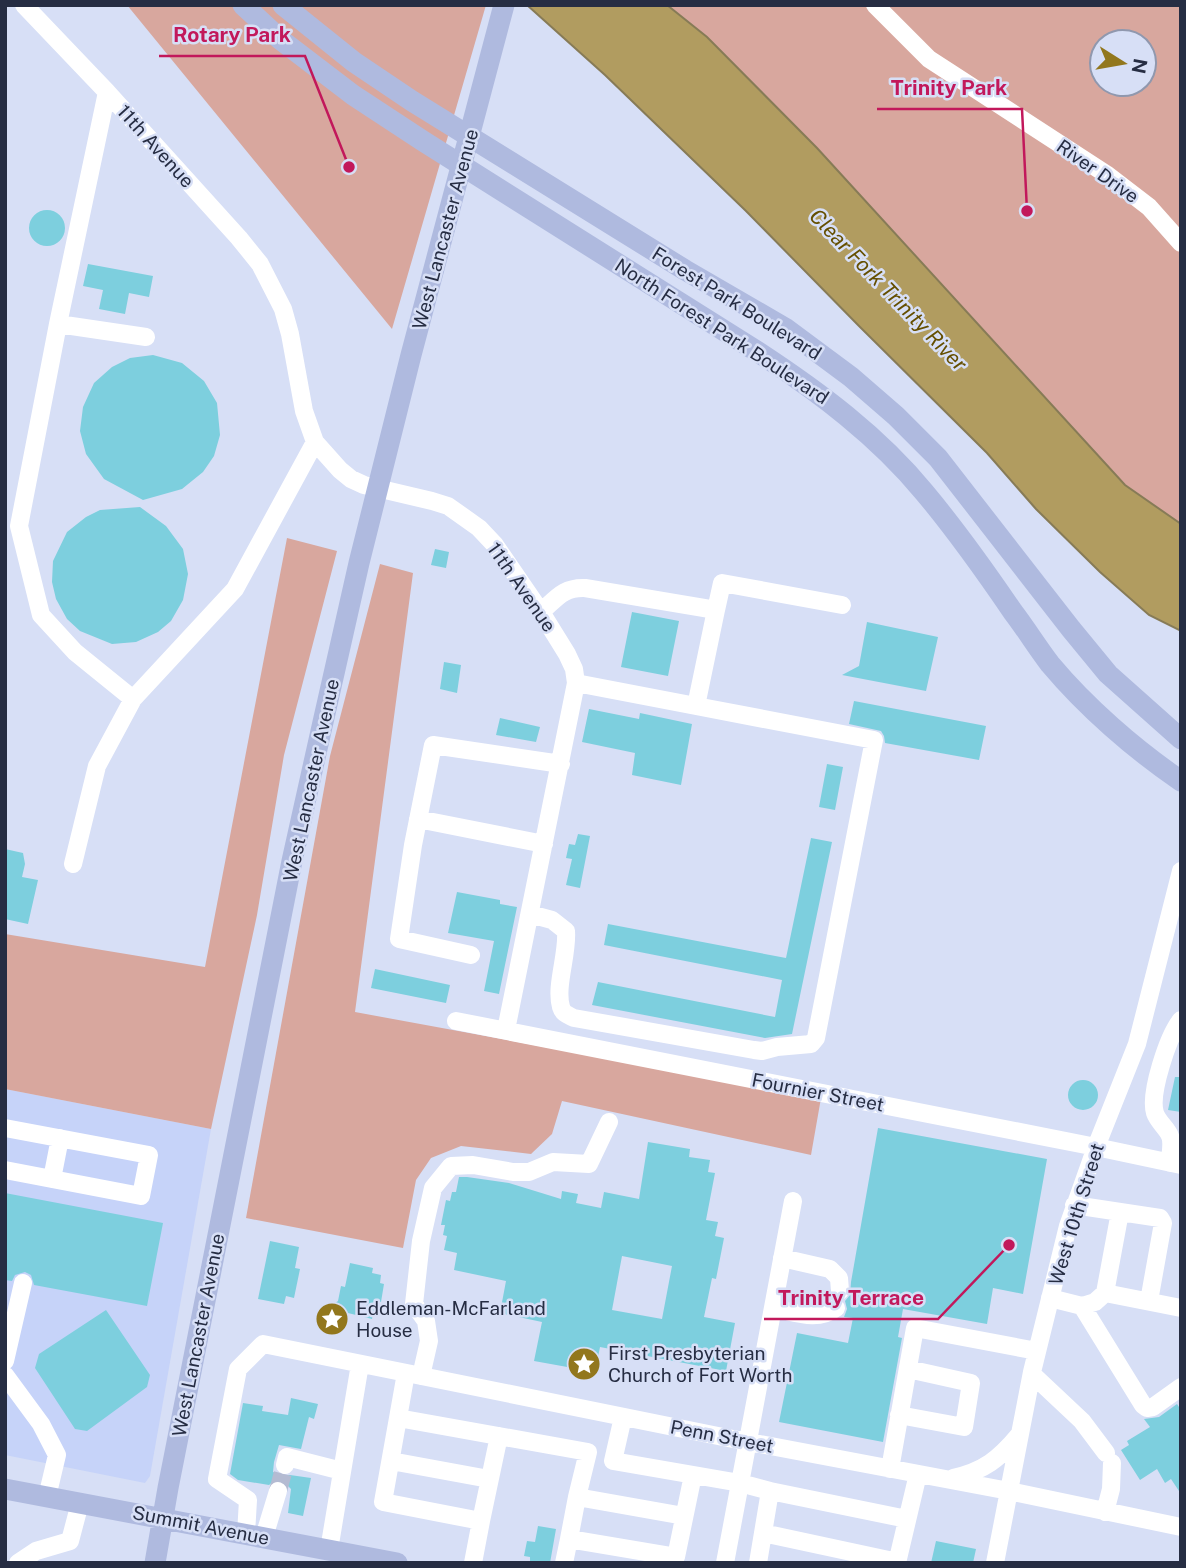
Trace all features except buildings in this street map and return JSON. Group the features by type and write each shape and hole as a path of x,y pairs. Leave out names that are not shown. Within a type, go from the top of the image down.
{"main road":[{"name":"North Forest Park Boulevard","path":"243,5 281,40 353,94 769,359 838,408 924,491 1062,677 1125,738 1181,781"},
{"name":"Forest Park Boulevard","path":"283,5 354,62 412,101 684,270 785,328 851,377 938,457 1108,674 1181,739"},
{"name":"West Lancaster Avenue","path":"155,1563 292,861 359,564 411,355 504,5"},
{"name":"Summit Avenue","path":"5,1489 397,1563"}],"street":[{"name":"11th Avenue","path":"24,5 239,238 266,275 283,309 304,411 315,442 351,479 448,506 479,528 495,545 567,654 574,669 576,683 506,1030"},
{"name":"River Drive","path":"875,5 929,59 1106,174 1149,207 1181,243"},
{"path":"107,92 19,526 41,615 75,652 133,699"},
{"path":"58,324 146,337"},
{"path":"74,864 97,766 133,699 235,589 315,442"},
{"path":"696,706 722,583 842,605"},
{"path":"541,612 565,591 574,588 716,610"},
{"path":"530,914 552,920 566,931 561,1008 565,1014 574,1018 762,1051 811,1044 816,1038 874,740 576,683"},
{"path":"471,955 399,939 433,745 561,764"},
{"path":"418,819 544,844"},
{"name":"West 10th Street","path":"995,1563 1037,1351 1074,1205 1137,1044 1181,871"},
{"path":"1175,1164 1171,1138 1155,1114 1153,1097 1162,1060 1174,1029 1181,1020"},
{"name":"Fournier Street","path":"456,1021 1175,1164"},
{"path":"481,1521 383,1502 398,1418 429,1341 426,1321 414,1304 421,1241 433,1188 451,1166 473,1165 529,1172 553,1163 589,1164 609,1122"},
{"path":"5,1128 149,1155 141,1196 5,1170"},
{"path":"52,1179 60,1138"},
{"path":"724,1563 793,1201"},
{"path":"1074,1205 1160,1218 1163,1223 1149,1301"},
{"path":"1050,1298 1082,1306 1095,1303 1105,1293 1120,1212"},
{"path":"773,1308 818,1317 829,1313 838,1299 839,1278 830,1269 782,1258"},
{"path":"5,1361 23,1283"},
{"path":"1105,1293 1181,1308"},
{"path":"1082,1306 1143,1405 1147,1408 1153,1407 1181,1387"},
{"path":"890,1469 915,1328 1037,1351"},
{"name":"Penn Street","path":"255,1536 248,1500 217,1479 238,1369 263,1344 1181,1527"},
{"path":"329,1550 360,1364"},
{"path":"899,1415 964,1427 971,1383 908,1369"},
{"path":"1032,1374 1082,1421 1109,1458 1111,1489 1104,1512"},
{"path":"5,1375 41,1424 57,1455 47,1497"},
{"path":"623,1417 613,1461 740,1483 907,1519"},
{"path":"398,1418 615,1455"},
{"path":"946,1479 974,1473 1005,1452 1021,1433"},
{"path":"473,1563 499,1436"},
{"path":"564,1563 588,1452"},
{"path":"285,1465 287,1457 342,1471"},
{"path":"391,1461 489,1479"},
{"path":"763,1533 897,1562 918,1474"},
{"path":"569,1539 676,1557 693,1475"},
{"path":"255,1536 278,1491"},
{"path":"758,1563 770,1491"},
{"path":"578,1497 684,1516"},
{"path":"5,1558 17,1563 36,1551 70,1541 80,1503"}],"shaded area":[{"path":"127,5 486,5 392,329"},
{"path":"667,5 1181,5 1181,524 1125,485 817,148"},
{"path":"287,538 337,551 284,755 257,915 211,1129 5,1089 5,934 205,967"},
{"path":"380,564 413,573 355,1012 821,1098 811,1155 562,1101 552,1134 531,1154 461,1146 431,1158 416,1180 403,1248 246,1218 330,756"},
{"path":"5,1089 211,1129 150,1476 145,1483 5,1455"}],"water":[{"name":"Clear Fork Trinity River","path":"527,5 667,5 707,37 817,148 1125,485 1181,524 1181,631 1149,615 1100,572 1036,509 987,453 746,211 605,75"}],"tunnel":[{"path":"278,1491 285,1465"}],"place":[{"name":"Rotary Park","path":"349,167"},
{"name":"Trinity Park","path":"1027,211"},
{"name":"Trinity Terrace","path":"1009,1245"},
{"name":"Eddleman-McFarland House","path":"332,1319"},
{"name":"First Presbyterian Church of Fort Worth","path":"584,1364"}]}
